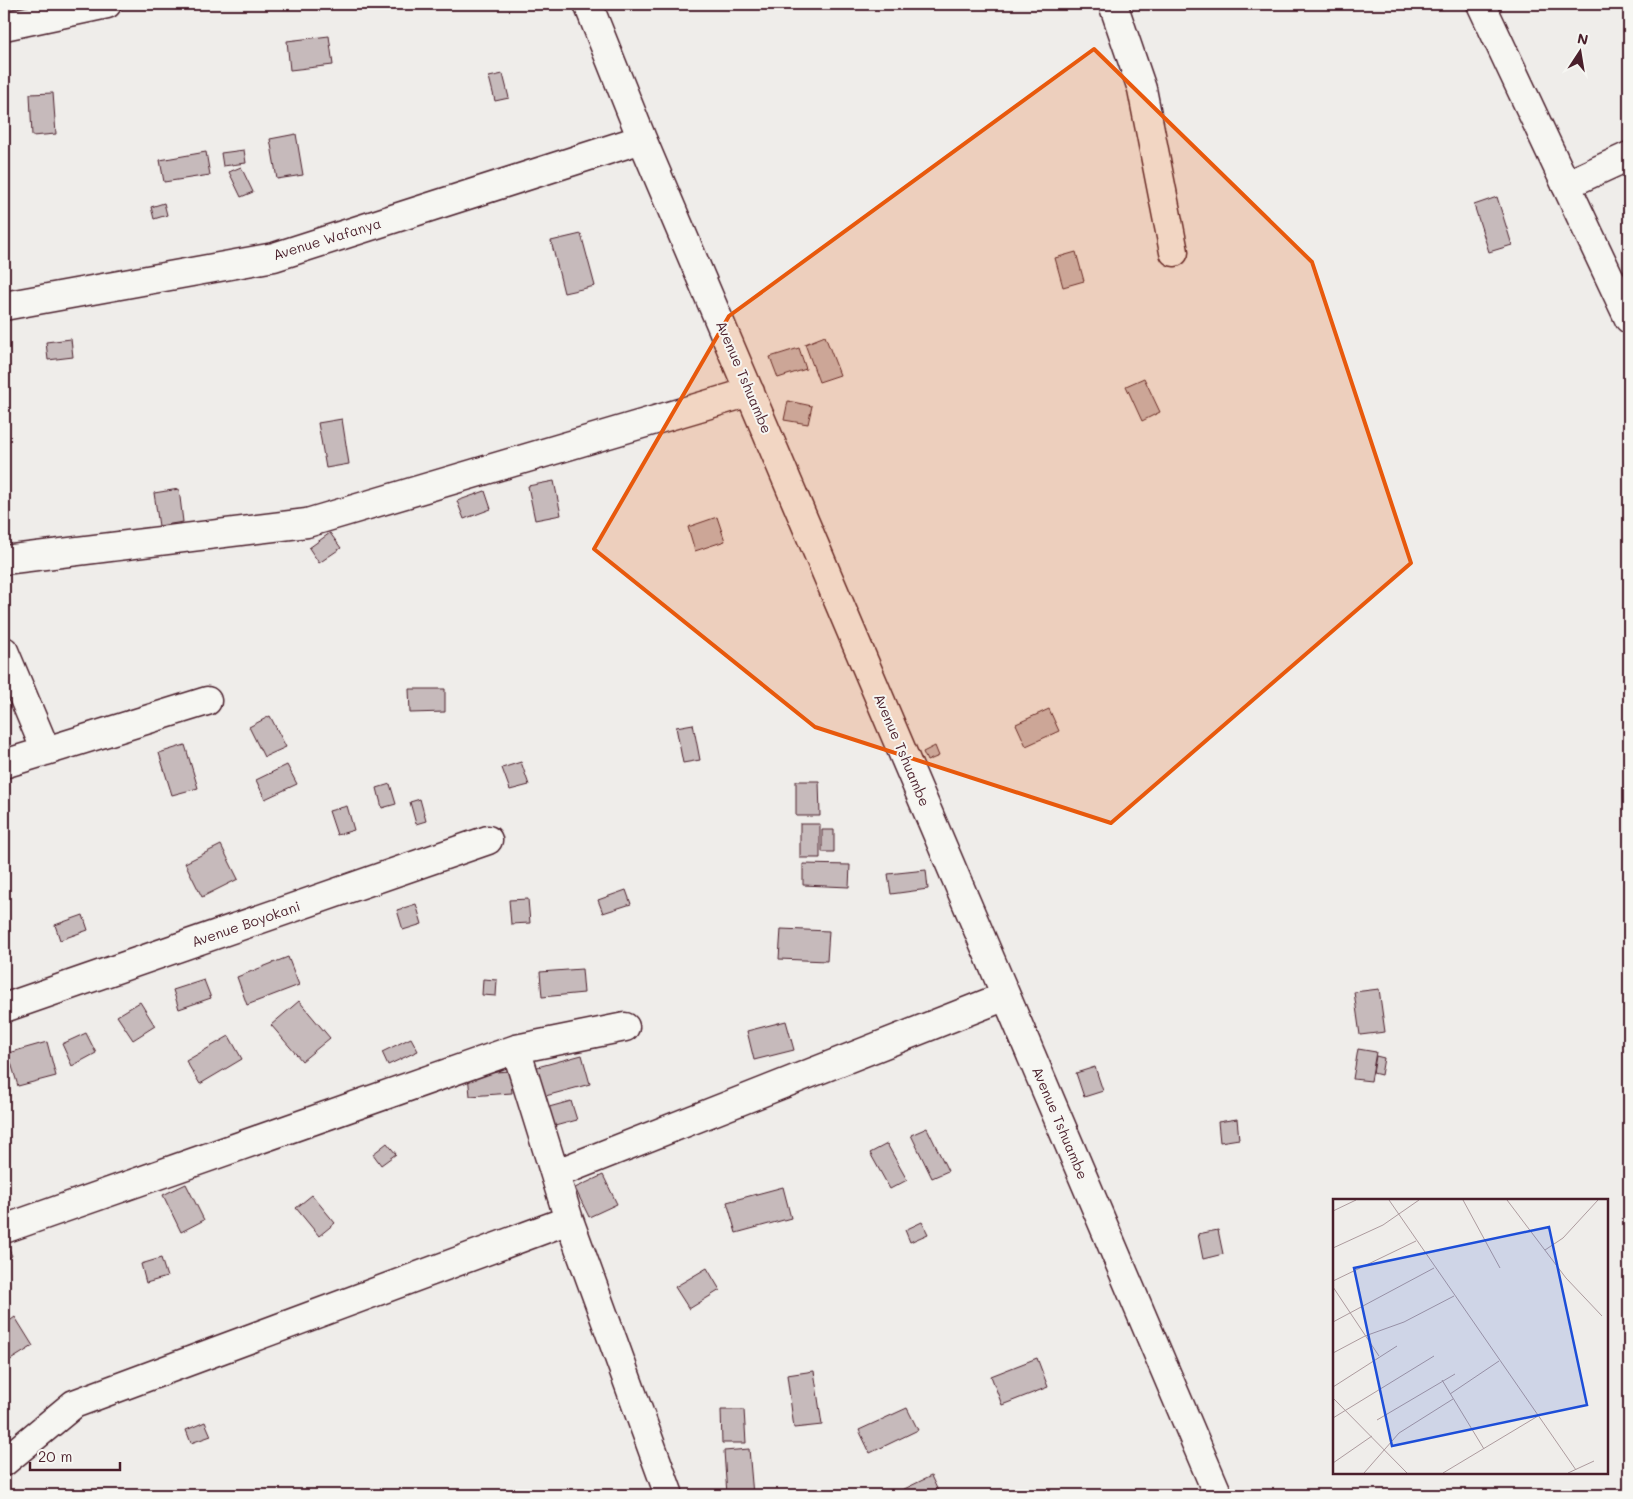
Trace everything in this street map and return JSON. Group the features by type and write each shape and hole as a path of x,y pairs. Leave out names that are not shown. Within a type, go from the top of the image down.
{"street":[{"path":"4,26 107,4"},
{"name":"Avenue Tshuambe","path":"588,4 642,140 1218,1495"},
{"path":"1113,4 1142,89 1174,252"},
{"path":"1481,4 1629,319"},
{"name":"Avenue Wafanya","path":"4,306 274,257 642,140"},
{"path":"1566,185 1629,156"},
{"path":"4,560 307,523 750,392"},
{"path":"4,651 46,751"},
{"path":"4,764 207,702"},
{"name":"Avenue Boyokani","path":"4,1008 488,840"},
{"path":"554,1174 1006,996"},
{"path":"4,1228 516,1050 625,1027"},
{"path":"516,1050 569,1220 669,1495"},
{"path":"4,1462 74,1404 569,1220"}],"highlighted area":[{"path":"1094,49 1312,262 1411,563 1111,823 815,727 594,549 729,316"}],"building":[{"path":"329,36 333,65 290,70 287,41"},
{"path":"503,74 509,98 495,101 489,77"},
{"path":"4,92 9,93 5,136 4,136"},
{"path":"53,93 56,134 32,136 30,94"},
{"path":"296,134 303,175 277,179 270,139"},
{"path":"244,150 246,163 223,166 221,153"},
{"path":"206,152 210,175 164,182 160,160"},
{"path":"241,167 253,192 241,197 229,172"},
{"path":"1497,197 1512,245 1489,252 1474,205"},
{"path":"164,203 167,215 154,219 151,207"},
{"path":"581,234 595,286 564,293 551,241"},
{"path":"1076,252 1084,281 1063,287 1055,258"},
{"path":"825,336 840,375 819,382 805,344"},
{"path":"71,339 73,357 48,360 46,342"},
{"path":"799,348 806,369 778,378 770,357"},
{"path":"1144,378 1160,412 1142,421 1126,386"},
{"path":"788,401 812,406 808,424 784,420"},
{"path":"342,419 349,464 326,468 318,423"},
{"path":"554,481 561,515 535,520 528,486"},
{"path":"179,489 183,522 159,526 154,493"},
{"path":"485,491 491,509 464,519 457,501"},
{"path":"717,517 725,541 695,551 688,527"},
{"path":"330,533 341,548 319,563 309,548"},
{"path":"409,689 445,689 445,712 410,713"},
{"path":"1049,709 1059,731 1026,746 1016,724"},
{"path":"270,716 286,747 264,757 249,727"},
{"path":"693,724 700,760 683,763 676,727"},
{"path":"185,745 198,788 172,795 159,753"},
{"path":"935,746 939,756 927,761 923,752"},
{"path":"521,762 529,785 510,790 502,768"},
{"path":"287,765 297,784 265,799 256,780"},
{"path":"796,781 819,781 820,816 796,816"},
{"path":"390,784 396,804 382,808 377,788"},
{"path":"420,799 426,821 416,824 410,802"},
{"path":"347,806 354,830 337,835 329,811"},
{"path":"800,824 820,824 820,858 800,858"},
{"path":"822,830 834,830 834,852 822,852"},
{"path":"221,845 238,879 202,897 185,863"},
{"path":"803,864 850,865 849,887 803,885"},
{"path":"926,870 928,889 891,894 888,874"},
{"path":"626,890 631,904 603,913 598,900"},
{"path":"528,899 530,923 511,924 509,900"},
{"path":"416,904 422,924 403,930 397,910"},
{"path":"83,915 88,930 60,940 55,925"},
{"path":"4,927 10,951 4,953"},
{"path":"781,929 829,931 827,961 779,959"},
{"path":"288,957 299,985 247,1005 237,977"},
{"path":"582,969 584,993 542,997 540,972"},
{"path":"483,979 497,980 496,996 482,995"},
{"path":"204,980 211,998 179,1009 173,990"},
{"path":"1379,989 1385,1032 1360,1035 1354,992"},
{"path":"299,1001 330,1038 302,1061 271,1025"},
{"path":"140,1002 155,1026 133,1040 117,1016"},
{"path":"786,1021 794,1050 754,1060 747,1031"},
{"path":"86,1033 96,1053 72,1066 62,1044"},
{"path":"229,1036 242,1059 200,1084 186,1061"},
{"path":"411,1038 418,1051 388,1065 382,1052"},
{"path":"47,1042 56,1076 18,1086 8,1053"},
{"path":"1358,1049 1376,1052 1371,1081 1353,1079"},
{"path":"582,1055 590,1084 538,1098 530,1069"},
{"path":"1376,1056 1384,1058 1381,1075 1373,1073"},
{"path":"1095,1067 1103,1091 1084,1097 1076,1073"},
{"path":"510,1071 512,1093 470,1096 468,1074"},
{"path":"571,1101 577,1120 555,1126 549,1107"},
{"path":"1237,1119 1239,1139 1220,1142 1218,1122"},
{"path":"927,1128 948,1171 932,1178 911,1135"},
{"path":"387,1143 396,1154 381,1165 373,1154"},
{"path":"887,1144 907,1180 890,1189 870,1153"},
{"path":"603,1175 617,1204 589,1217 575,1188"},
{"path":"186,1184 204,1220 181,1232 163,1195"},
{"path":"783,1187 791,1218 736,1233 727,1202"},
{"path":"312,1195 335,1223 319,1236 296,1208"},
{"path":"922,1222 928,1234 910,1242 905,1230"},
{"path":"1218,1230 1223,1254 1203,1259 1198,1234"},
{"path":"4,1239 12,1256 4,1260"},
{"path":"161,1258 167,1277 146,1283 141,1264"},
{"path":"707,1268 720,1290 689,1309 675,1287"},
{"path":"15,1317 33,1346 4,1364 4,1325"},
{"path":"1037,1358 1048,1387 1002,1405 991,1376"},
{"path":"814,1371 822,1425 794,1428 787,1375"},
{"path":"907,1408 918,1430 870,1453 859,1430"},
{"path":"721,1410 744,1410 746,1443 722,1443"},
{"path":"205,1422 211,1436 191,1443 186,1430"},
{"path":"749,1449 753,1495 727,1495 724,1451"},
{"path":"931,1476 940,1495 892,1495"}]}
